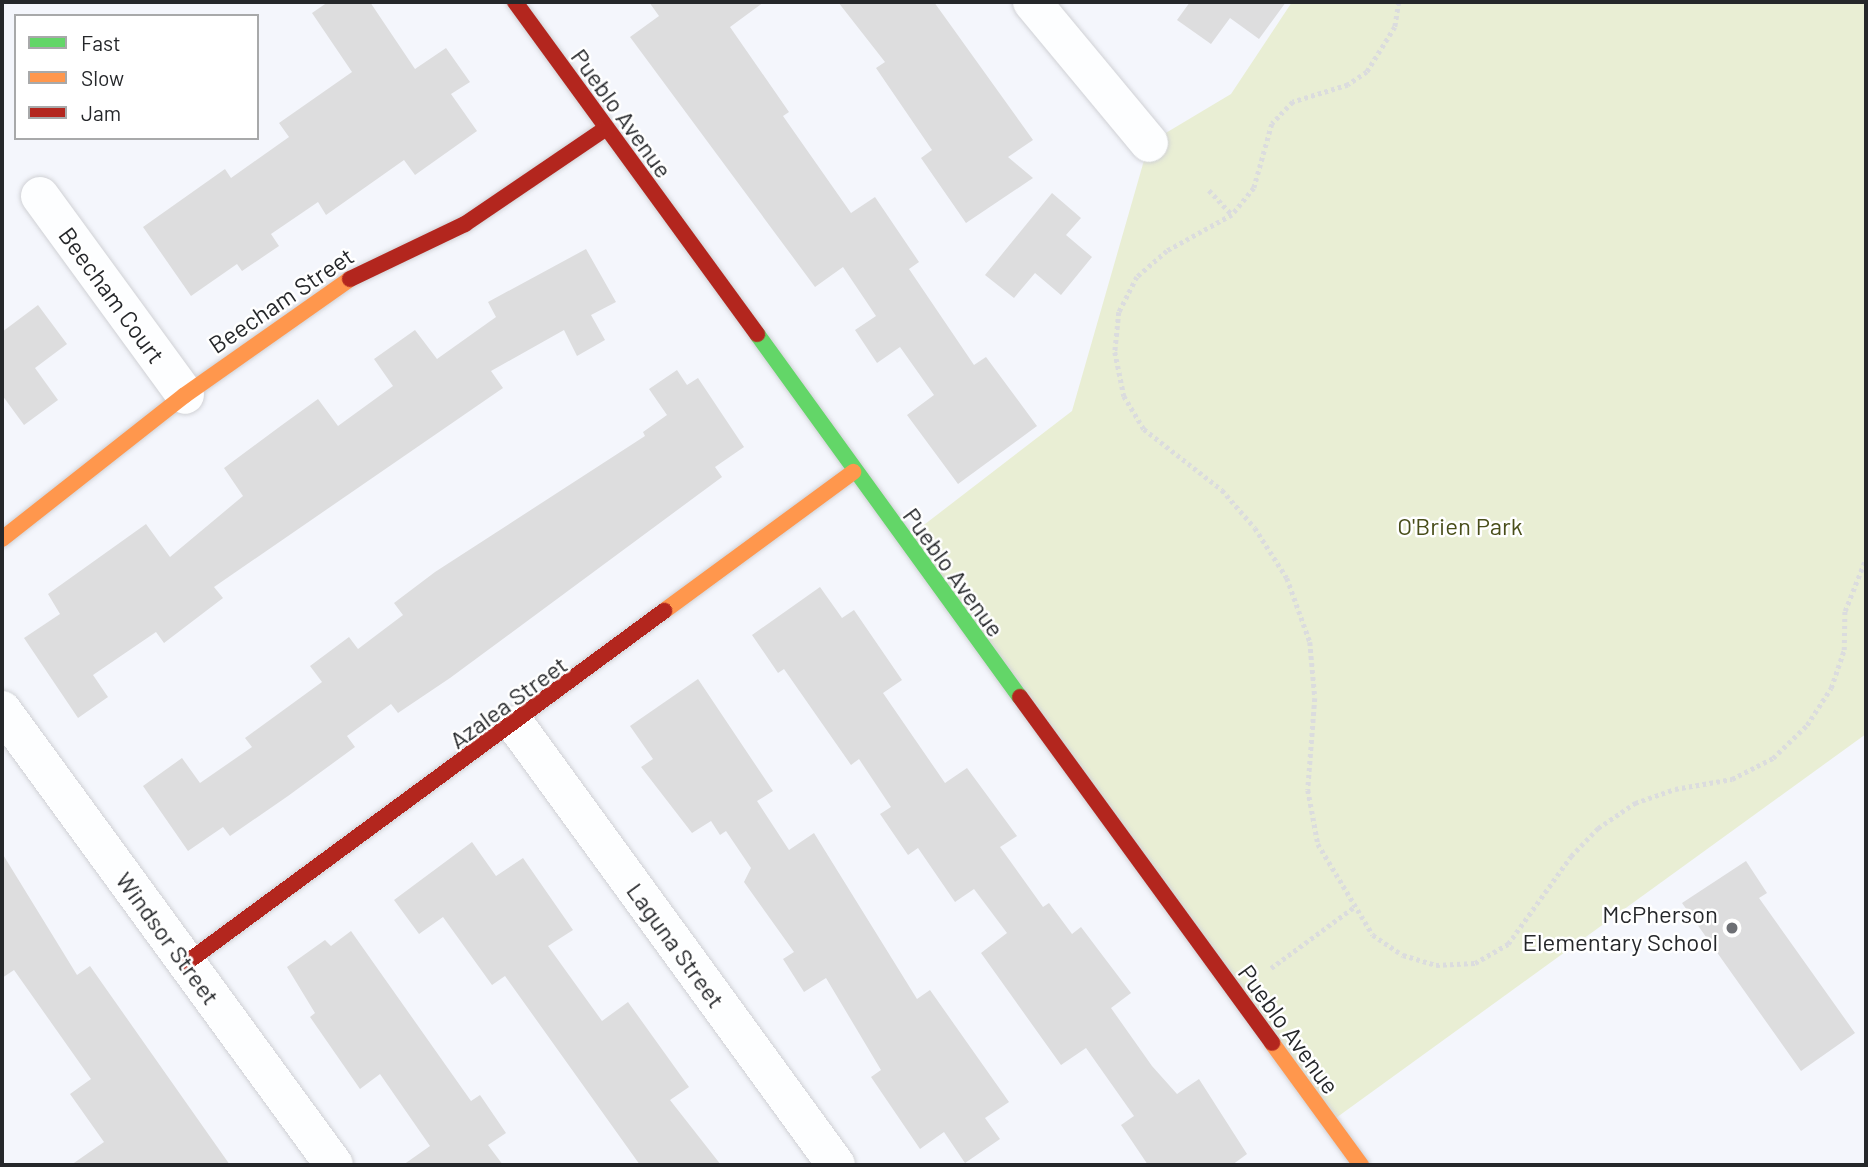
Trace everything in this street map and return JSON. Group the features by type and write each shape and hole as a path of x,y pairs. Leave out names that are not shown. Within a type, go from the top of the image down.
{"street":[{"name":"Pueblo Avenue","path":"515,2 853,471 1361,1165"},
{"path":"1032,2 1149,143"},
{"name":"Beecham Street","path":"2,539 184,395 363,270 465,224 605,129"},
{"name":"Beecham Court","path":"40,196 184,395"},
{"name":"Azalea Street","path":"186,963 516,725 853,471"},
{"name":"Windsor Street","path":"2,710 334,1165"},
{"name":"Laguna Street","path":"516,725 836,1165"}],"path":[{"path":"1399,2 1395,27 1367,72 1348,85 1293,102 1272,124 1254,188 1232,215 1167,251 1137,277 1119,312 1115,352 1124,396 1144,429 1222,490 1255,528 1287,578 1310,642 1314,698 1308,790 1318,844 1354,907 1383,941 1403,955 1436,965 1475,963 1508,944 1571,856 1598,828 1635,803 1675,789 1732,779 1773,758 1807,725 1831,688 1844,650 1846,611 1866,558"},
{"path":"1209,190 1232,215"},
{"path":"1271,968 1354,907"}],"green space":[{"name":"O'Brien Park","path":"1292,2 1866,2 1866,734 1329,1123 903,541 1072,411 1149,143 1231,94"}],"building":[{"path":"328,2 370,2 415,69 446,48 470,82 451,94 477,131 415,175 404,160 326,215 318,202 271,234 279,246 242,271 237,264 191,296 143,227 225,169 231,178 289,137 279,123 352,72 312,13"},
{"path":"649,2 764,2 730,27 789,112 783,116 851,213 875,197 919,262 909,269 974,365 986,357 1037,426 958,484 907,415 934,395 900,347 877,363 855,330 876,316 843,267 815,287 630,37 659,16"},
{"path":"838,2 934,2 1033,140 1008,157 1033,178 966,223 921,158 932,150 876,68 885,62"},
{"path":"1190,2 1286,2 1259,39 1230,18 1211,44 1177,20"},
{"path":"1052,193 1081,218 1066,235 1092,257 1061,295 1035,273 1014,298 985,275"},
{"path":"586,249 616,302 591,315 605,340 577,356 564,330 491,371 503,388 214,587 223,598 164,643 156,632 93,675 108,697 78,718 24,638 60,614 48,594 146,524 170,557 243,496 224,468 282,425 318,399 338,426 393,386 374,359 415,330 437,359 496,317 488,302"},
{"path":"38,305 67,344 35,368 58,400 24,425 2,395 2,332"},
{"path":"677,370 687,385 698,378 744,447 715,467 722,477 450,678 398,713 391,704 347,736 355,747 288,796 230,836 223,827 188,851 143,786 182,758 200,783 252,747 245,738 322,682 310,666 349,637 358,649 403,615 394,603 435,572 645,436 643,432 667,415 649,389"},
{"path":"820,587 842,618 854,610 902,680 883,693 945,783 967,768 1017,836 1000,847 1043,907 1049,903 1072,934 1081,927 1131,993 1111,1008 1152,1066 1177,1094 1199,1079 1247,1154 1232,1165 1148,1165 1121,1125 1134,1116 1086,1048 1061,1065 981,953 1007,933 974,889 955,902 918,848 908,855 880,814 891,807 859,759 851,765 784,669 778,673 752,635"},
{"path":"698,679 773,791 757,801 789,850 814,833 917,999 930,990 1009,1102 985,1118 1000,1139 965,1163 944,1132 920,1149 871,1077 881,1070 826,978 804,992 783,959 794,952 744,882 751,868 726,831 720,835 711,821 692,833 641,767 653,759 630,726"},
{"path":"472,842 496,876 523,858 573,930 548,946 602,1021 628,1002 689,1087 670,1100 721,1165 640,1165 505,976 492,985 443,917 419,934 394,900"},
{"path":"2,853 77,975 90,966 230,1165 71,1165 104,1142 70,1094 91,1079 14,970 2,978"},
{"path":"1746,861 1767,893 1759,898 1855,1033 1801,1071 1682,903"},
{"path":"351,931 471,1101 480,1095 506,1133 488,1145 503,1165 403,1165 430,1146 380,1074 360,1089 310,1017 315,1013 287,967 325,940 331,946"}],"traffic: fast":[{"path":"757,334 1020,697"}],"traffic: slow":[{"path":"2,539 185,395 350,279"},
{"path":"664,611 853,472"},
{"path":"1272,1043 1361,1165"}],"traffic: jam":[{"path":"515,2 757,334"},
{"path":"350,279 465,224 605,129"},
{"path":"186,963 664,611"},
{"path":"1020,697 1272,1043"}],"place":[{"name":"McPherson Elementary School","path":"1732,928"}]}
